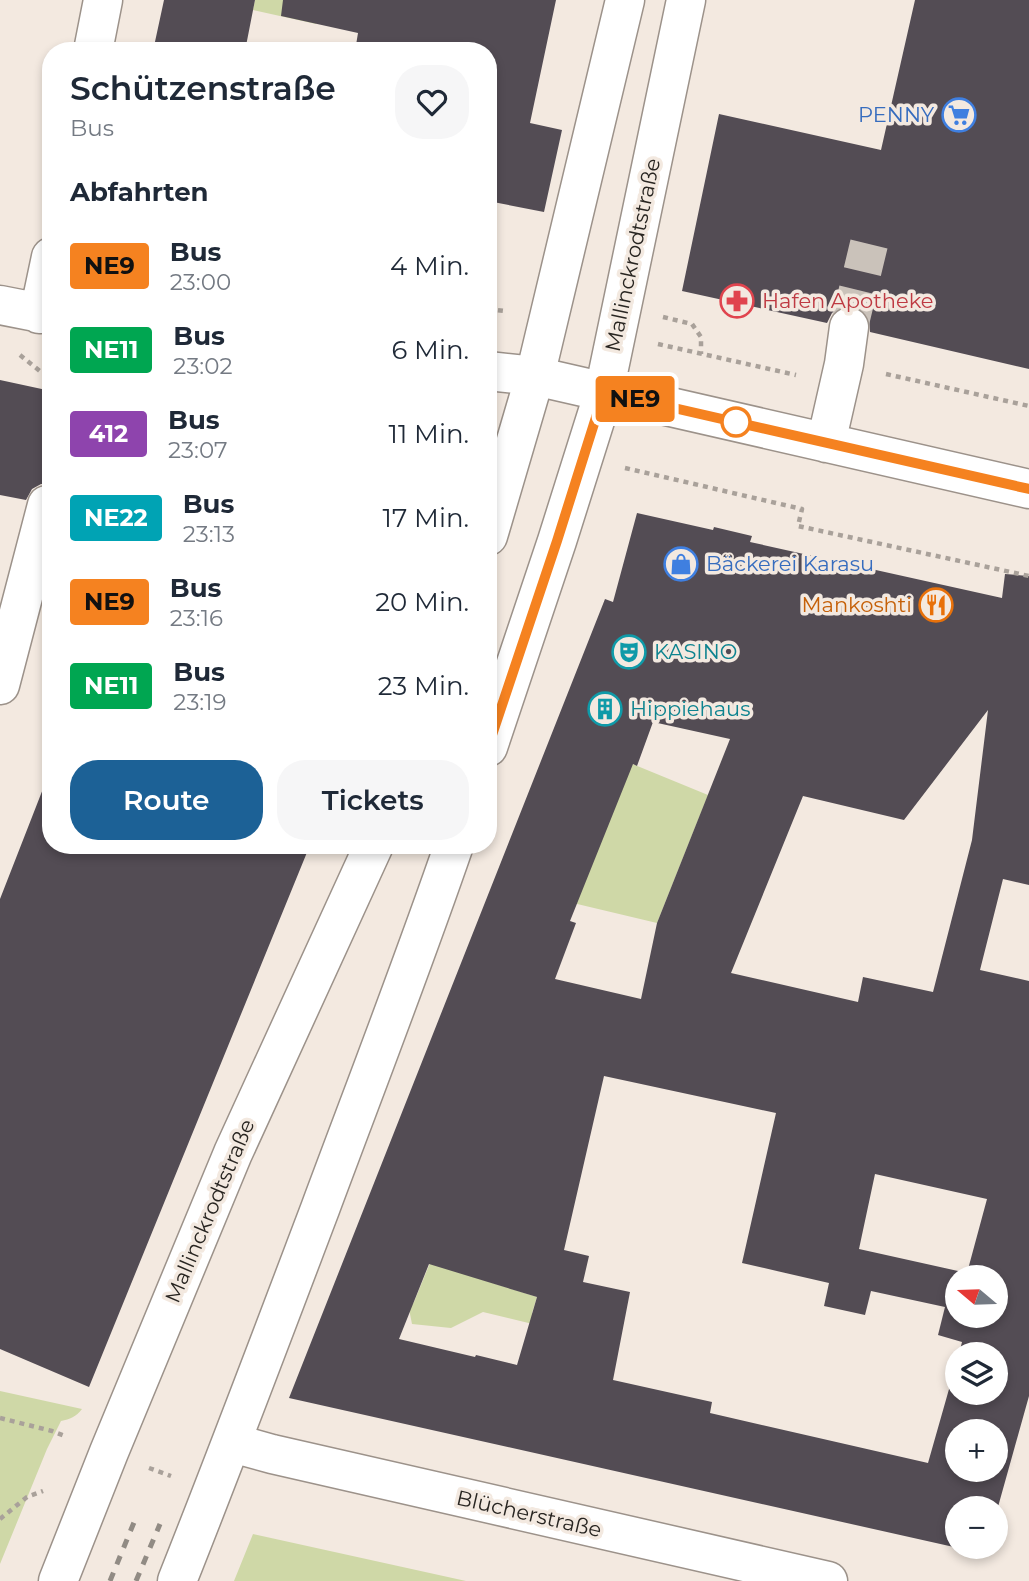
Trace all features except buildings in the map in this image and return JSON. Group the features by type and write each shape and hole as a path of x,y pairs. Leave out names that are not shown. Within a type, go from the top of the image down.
{"main road":[{"path":"95,42 103,0"},
{"path":"497,505 535,376 625,0"},
{"name":"Mallinckrodtstraße","path":"497,720 604,392 686,0"},
{"path":"0,305 42,313"},
{"path":"826,443 838,363 849,327"},
{"path":"497,372 535,376 1029,489"},
{"path":"0,685 42,524"},
{"name":"Mallinckrodtstraße","path":"58,1581 233,1153 370,854"},
{"path":"177,1581 232,1443 451,854"},
{"name":"Blücherstraße","path":"232,1443 828,1581"}],"path":[{"path":"654,315 692,324 701,337 701,354 827,382 838,363 1029,406"},
{"path":"19,354 42,373"},
{"path":"670,478 802,509 798,526 1029,576"},
{"path":"0,1418 65,1436"},
{"path":"142,1465 179,1480"},
{"path":"0,1519 27,1497 43,1491"}],"green space":[{"path":"255,0 322,0 316,24 253,10"},
{"path":"630,763 708,795 657,923 573,903"},
{"path":"430,1263 537,1297 532,1313 548,1317 545,1327 483,1312 451,1328 412,1324 409,1309"},
{"path":"0,1391 82,1409 73,1417 61,1421 0,1564"},
{"path":"253,1534 466,1581 234,1581"}],"tunnel":[{"path":"849,327 869,244"}],"railway":[{"path":"110,1581 137,1515"},
{"path":"136,1581 160,1524"}],"bus line":[{"name":"NE9","path":"497,720 604,392 1029,489"}],"place":[{"name":"PENNY","path":"959,115"},
{"name":"Hafen Apotheke","path":"737,301"},
{"name":"Bäckerei Karasu","path":"681,564"},
{"name":"Mankoshti","path":"936,605"},
{"name":"KASINO","path":"629,652"},
{"name":"Hippiehaus","path":"605,709"}]}
